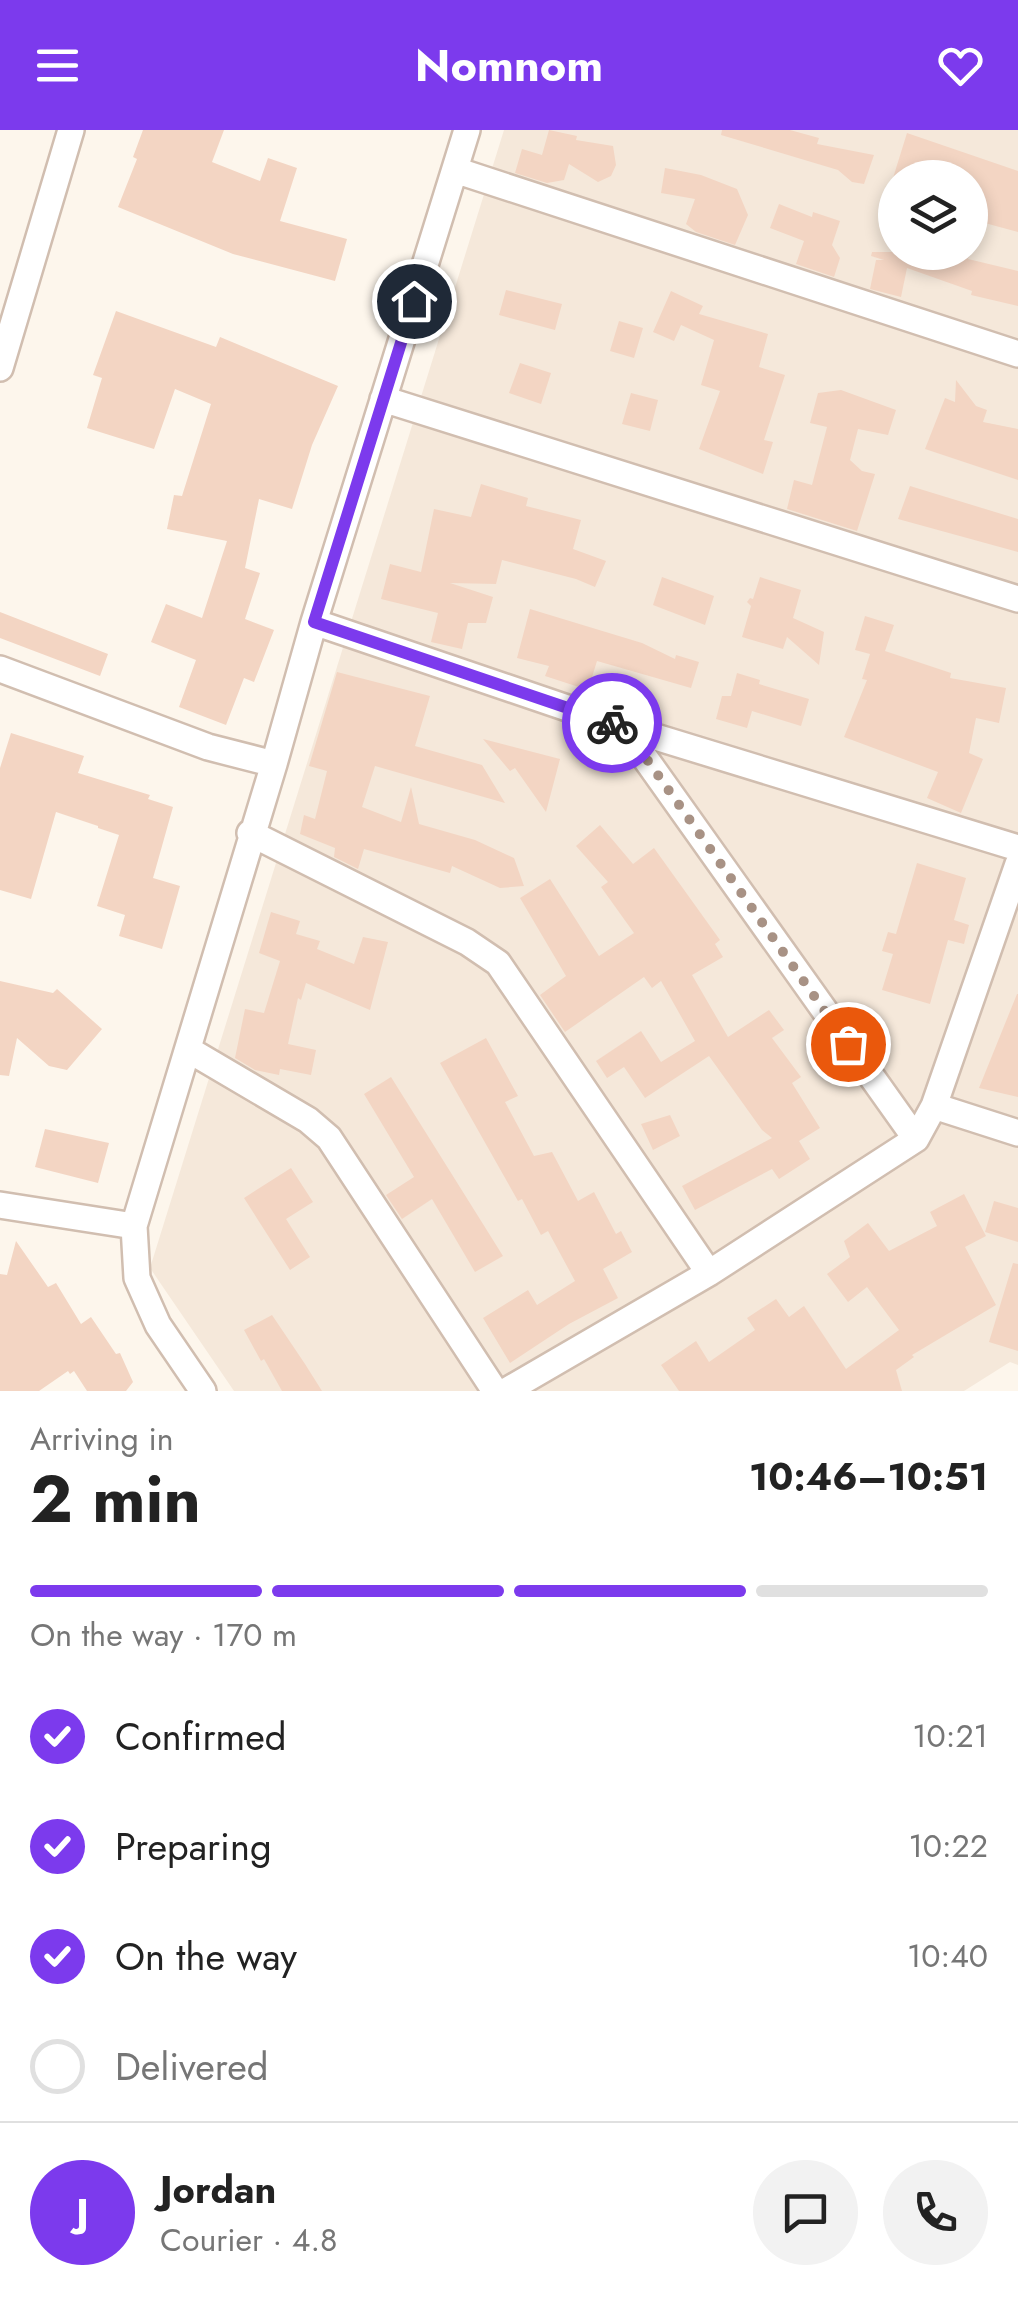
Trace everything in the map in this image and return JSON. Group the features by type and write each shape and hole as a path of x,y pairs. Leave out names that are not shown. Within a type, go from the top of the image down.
{"street":[{"path":"0,368 70,130"},
{"path":"203,1391 158,1325 137,1278 134,1226 314,622 467,130"},
{"path":"455,170 1018,354"},
{"path":"383,400 1018,599"},
{"path":"314,622 624,727 1018,848"},
{"path":"0,669 208,747 274,764"},
{"path":"624,727 916,1138"},
{"path":"250,833 467,942 498,962 709,1273"},
{"path":"506,1391 709,1273 916,1138 934,1106 1016,878"},
{"path":"189,1050 308,1120 329,1138 495,1391"},
{"path":"934,1106 1018,1133"},
{"path":"0,1205 134,1226"}],"shaded area":[{"path":"504,130 1018,130 1018,1365 1010,1362 964,1391 234,1391 150,1268"}],"building":[{"path":"143,130 224,130 212,162 260,181 268,158 297,168 280,221 347,239 335,281 233,254 118,207 137,159 133,157"},
{"path":"549,130 577,136 576,140 613,146 616,165 611,176 598,182 569,164 564,180 547,183 515,173 522,149 542,155"},
{"path":"722,130 790,130 819,138 817,144 874,155 864,184 852,182 838,170 721,135"},
{"path":"907,133 986,160 899,160"},
{"path":"988,161 1018,171 1018,232 988,224"},
{"path":"665,168 701,175 737,189 748,215 735,245 696,232 686,224 695,199 661,193"},
{"path":"779,204 812,217 813,212 840,221 832,245 840,258 834,277 796,264 804,241 770,228"},
{"path":"876,260 878,270 907,270 901,297 870,289"},
{"path":"988,264 1018,271 1018,306 971,295 972,291 913,270 988,270"},
{"path":"506,290 562,304 555,330 499,315"},
{"path":"671,291 703,306 699,314 768,334 759,367 785,375 764,440 773,442 763,474 699,449 720,391 701,385 714,340 681,325 674,341 653,332"},
{"path":"116,311 216,347 220,337 338,386 312,445 292,509 259,499 245,568 260,573 245,619 274,630 254,682 244,678 226,725 179,707 196,660 151,642 166,604 202,618 227,541 167,529 174,495 182,496 211,404 175,389 154,449 87,428 102,378 93,375"},
{"path":"619,321 643,328 634,358 610,351"},
{"path":"520,363 551,373 541,404 509,393"},
{"path":"956,380 976,406 987,410 983,422 1018,429 1018,480 925,449 945,398 955,402"},
{"path":"841,390 896,410 888,435 858,429 850,460 862,471 875,474 857,531 787,509 794,480 812,485 827,427 810,423 818,393"},
{"path":"631,393 658,400 650,431 622,424"},
{"path":"481,484 528,498 526,506 581,520 573,549 606,561 595,587 502,560 496,584 450,583 493,597 486,623 468,623 462,649 431,642 438,613 381,599 390,564 421,572 434,509 471,517"},
{"path":"910,486 1018,519 1018,552 898,519"},
{"path":"662,577 714,596 705,625 653,605"},
{"path":"760,577 801,590 793,618 824,632 819,665 787,637 783,649 742,637 751,606 747,602 753,599"},
{"path":"530,609 642,643 675,659 676,655 699,662 691,688 597,661 588,690 545,676 549,666 517,658"},
{"path":"0,612 108,654 100,676 0,638"},
{"path":"865,616 894,625 885,651 951,673 950,678 1006,688 999,723 976,718 969,753 983,759 961,813 927,798 938,772 844,737 867,680 862,679 870,654 855,650"},
{"path":"337,672 430,696 415,746 482,765 505,803 375,766 362,807 401,822 411,787 419,824 475,840 514,858 524,886 500,888 452,866 450,873 364,849 358,869 334,857 335,848 300,834 304,815 315,819 327,771 309,766"},
{"path":"737,673 809,699 801,726 752,711 747,728 716,719 722,696 731,696"},
{"path":"11,733 84,756 78,773 150,795 148,799 173,807 153,878 180,886 162,949 119,936 125,915 97,906 119,835 98,826 56,812 31,899 0,890 0,768"},
{"path":"483,739 560,759 546,812 515,768 510,771"},
{"path":"600,825 633,864 654,848 720,940 715,944 723,957 692,975 728,1037 769,1010 784,1030 772,1038 801,1077 792,1083 820,1128 799,1141 810,1159 779,1179 772,1169 695,1210 682,1186 772,1138 762,1130 709,1056 645,1098 624,1067 607,1078 596,1061 641,1031 661,1062 695,1041 661,981 652,988 644,977 565,1032 540,995 566,976 520,898 550,879 599,956 634,933 601,887 608,882 576,846"},
{"path":"917,863 966,878 954,920 969,925 964,944 948,940 930,1004 882,990 893,954 882,951 888,932 896,934"},
{"path":"271,912 300,921 296,934 320,941 317,949 354,964 363,937 388,942 370,1010 306,983 301,1000 298,998 288,1044 316,1050 311,1075 280,1069 279,1075 255,1070 235,1058 245,1009 264,1013 280,961 259,953"},
{"path":"0,981 53,993 57,989 102,1029 67,1070 49,1066 17,1038 9,1076 0,1075"},
{"path":"1018,994 1018,1097 979,1088"},
{"path":"486,1038 518,1096 505,1102 534,1156 552,1152 578,1201 594,1192 616,1234 621,1231 632,1252 603,1269 618,1298 510,1363 483,1318 528,1290 537,1305 575,1281 548,1231 541,1235 522,1199 518,1201 440,1063"},
{"path":"391,1077 503,1256 475,1272 432,1199 402,1219 386,1195 414,1177 364,1094"},
{"path":"670,1115 680,1136 653,1150 641,1124"},
{"path":"45,1129 109,1143 98,1183 35,1167"},
{"path":"291,1168 313,1202 286,1219 310,1257 290,1270 244,1198"},
{"path":"964,1194 986,1236 965,1247 996,1305 912,1355 896,1370 902,1391 679,1391 661,1365 696,1341 709,1362 755,1330 747,1318 776,1299 789,1317 804,1306 846,1369 899,1330 867,1287 848,1302 827,1274 850,1257 844,1241 868,1223 889,1251 937,1226 930,1212"},
{"path":"994,1201 1018,1208 1018,1242 985,1232"},
{"path":"16,1241 48,1287 56,1283 81,1324 91,1317 116,1354 120,1353 133,1382 126,1391 87,1391 74,1371 68,1371 39,1391 0,1391 0,1274 7,1275"},
{"path":"1013,1263 1018,1264 1018,1351 989,1342"},
{"path":"272,1315 322,1391 282,1391 264,1359 261,1361 244,1330"}],"way so far":[{"path":"612,723 624,727 848,1044"}],"route":[{"path":"414,301 314,622 612,723"}]}
